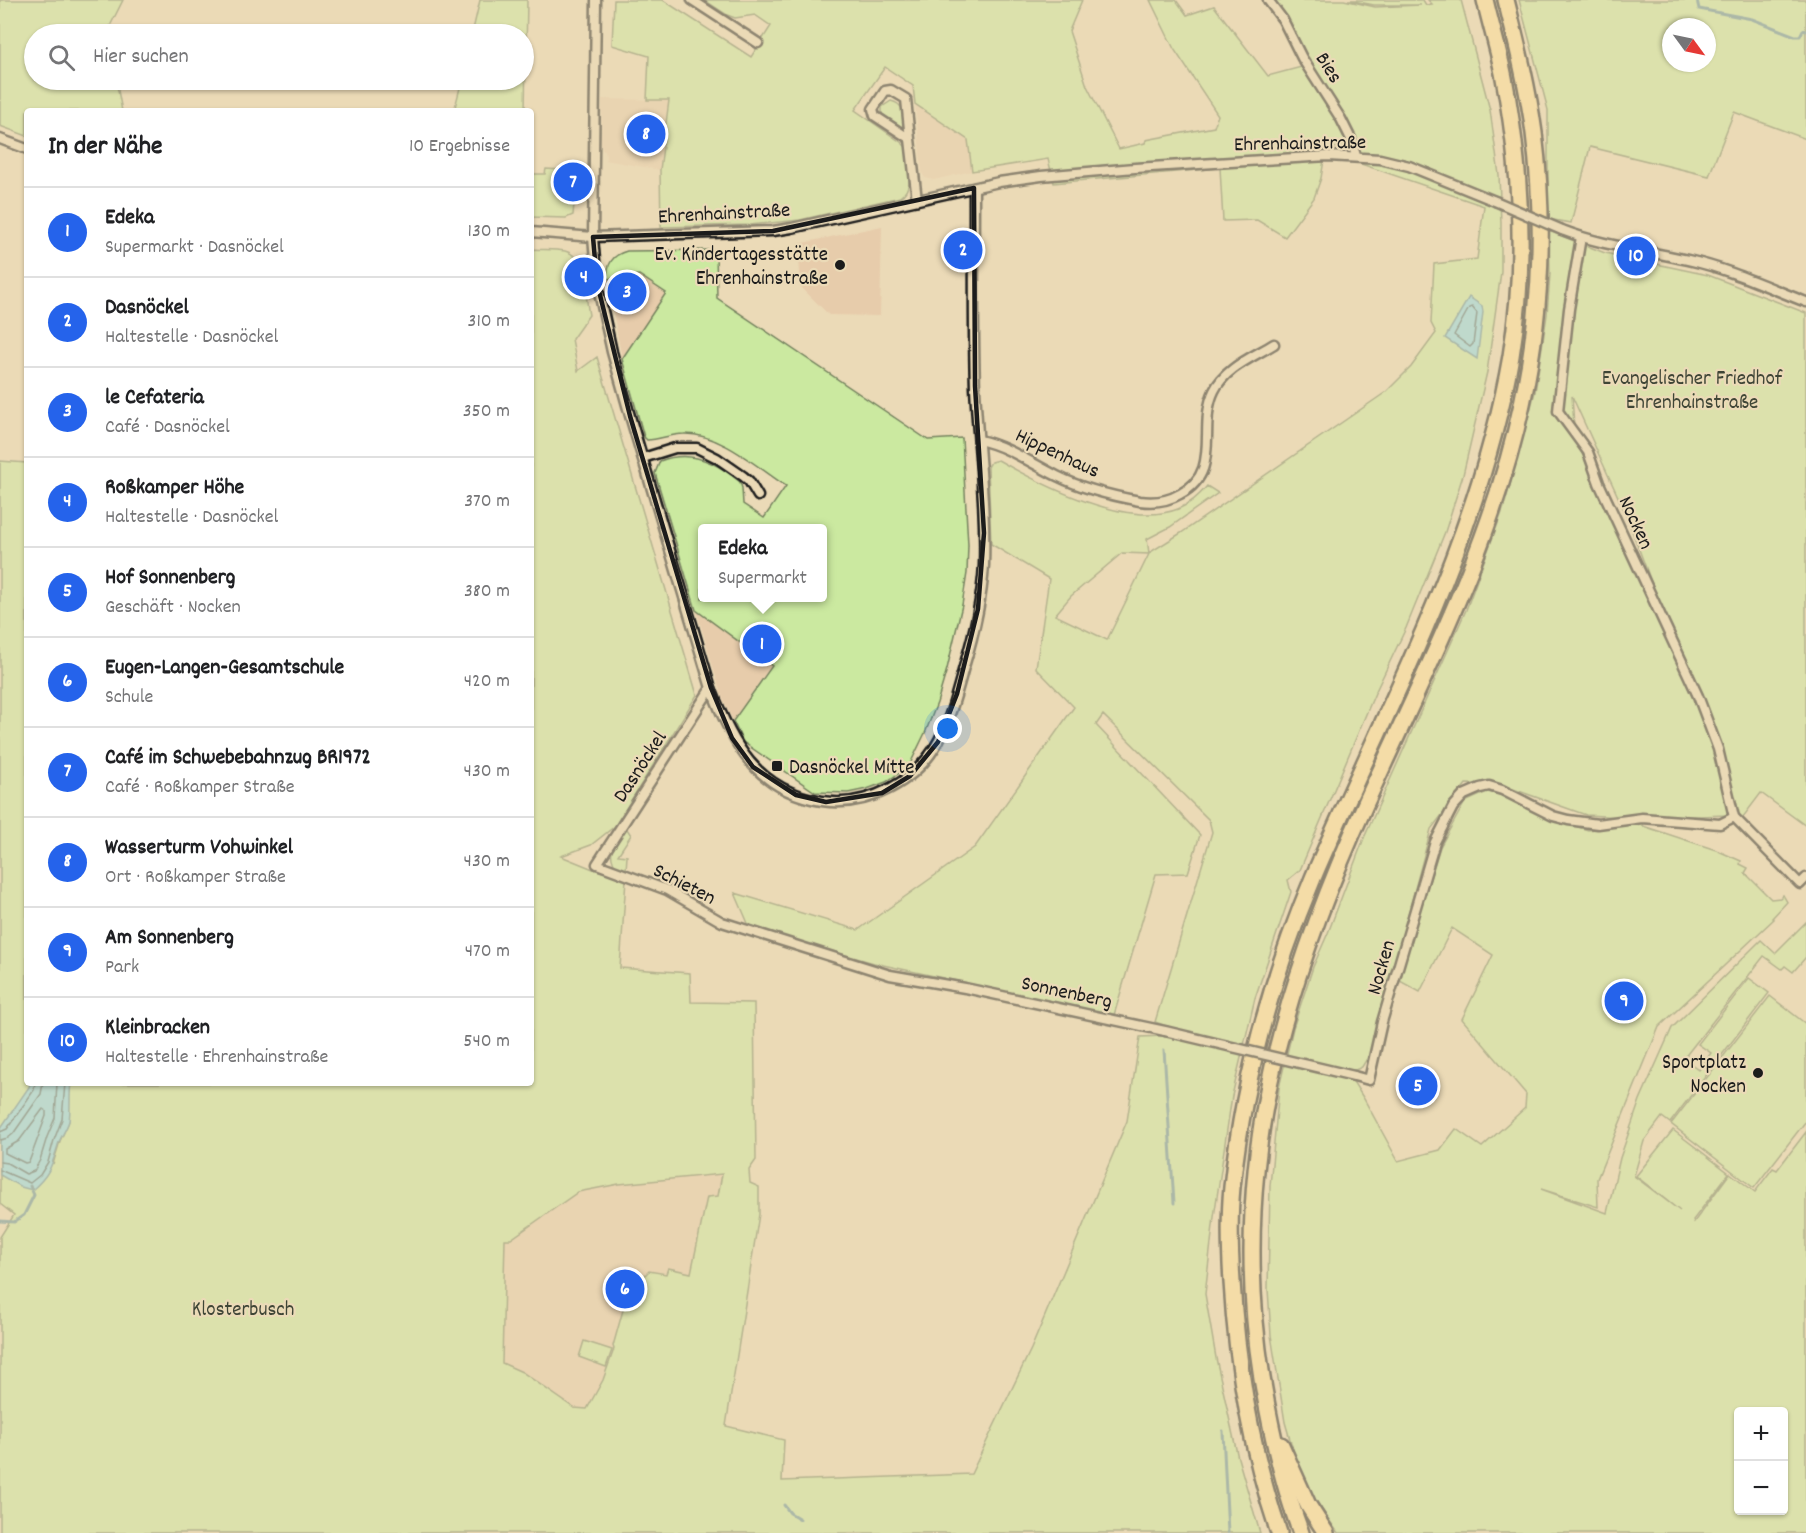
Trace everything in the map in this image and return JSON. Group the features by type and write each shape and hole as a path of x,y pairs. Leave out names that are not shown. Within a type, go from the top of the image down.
{"highway":[{"path":"1279,1532 1259,1470 1247,1415 1235,1328 1231,1225 1236,1157 1250,1075 1284,957 1311,882 1428,621 1459,543 1486,463 1502,404 1517,308 1520,250 1518,200 1513,134 1505,83 1485,0"},
{"path":"1301,1533 1280,1469 1269,1423 1255,1336 1251,1230 1260,1126 1280,1032 1303,956 1340,862 1446,628 1479,547 1522,406 1532,355 1537,309 1540,249 1538,187 1532,123 1523,69 1506,0"},
{"path":"1269,1423 1308,1505 1326,1533"}],"street":[{"path":"596,0 592,237 597,283 612,352 711,688 732,738 745,758 767,779 796,795 826,802 850,801 882,793 910,776 926,759 942,735 954,703 972,641 984,565 975,386 974,188"},
{"path":"692,0 758,43"},
{"name":"Bies","path":"1268,0 1283,20 1302,58 1341,119 1356,156"},
{"path":"910,139 875,116 873,109 885,91 891,90 906,99 917,200"},
{"path":"0,139 24,148"},
{"name":"Ehrenhainstraße","path":"534,232 592,237 772,231 1041,176 1135,168 1356,156 1409,166 1581,237 1619,248 1688,260 1718,268 1806,302"},
{"name":"Nocken","path":"1369,1080 1382,1023 1435,842 1453,807 1464,795 1489,786 1502,790 1553,816 1598,824 1642,818 1720,824 1734,817 1718,749 1698,696 1599,483 1588,452 1558,411 1569,309 1581,237"},
{"name":"Hippenhaus","path":"979,440 998,444 1060,477 1088,488 1140,501 1153,502 1170,499 1186,491 1202,471 1206,460 1210,400 1221,381 1239,365 1274,344"},
{"path":"643,458 675,448 697,448 717,458 743,476 758,496"},
{"name":"Dasnöckel","path":"597,864 711,688"},
{"path":"1734,817 1800,884 1806,878"},
{"name":"Schieten","path":"597,864 667,890 722,922 758,934"},
{"name":"Sonnenberg","path":"758,934 890,975 965,988 1165,1031 1369,1080"}],"highlighted area":[{"path":"974,188 975,386 984,533 978,609 957,694 938,742 910,776 882,793 826,802 796,795 753,767 732,738 711,688 630,416 597,283 593,237 773,231"}],"shaded area":[{"path":"602,99 669,100 660,170 605,160 605,150 602,150 601,143"},
{"path":"915,104 968,140 972,171 934,180 925,178 922,173"},
{"name":"Ev. Kindertagesstätte Ehrenhainstraße","path":"882,226 880,316 829,315 801,287 798,244"},
{"path":"639,275 666,293 622,359 607,279"},
{"path":"701,602 716,602 835,640 759,683 733,721 722,697 696,610"},
{"path":"749,1170 750,1183 759,1187 759,1214 726,1427 574,1408 522,1372 502,1363 505,1239 511,1239 578,1192 619,1184"}],"green space":[{"path":"0,0 123,0 111,24 24,24 24,90 118,90 121,108 24,108 24,135 0,126"},
{"path":"480,0 527,0 527,24 474,24"},
{"name":"Klosterbusch","path":"614,0 663,0 751,57 771,26 755,15 735,18 727,15 704,0 1082,0 1069,31 1087,86 1119,149 1145,143 1146,140 1214,127 1218,115 1174,49 1150,0 1176,0 1187,15 1214,6 1268,76 1309,65 1286,16 1272,0 1344,0 1375,7 1421,5 1374,5 1348,0 1423,0 1426,5 1432,4 1428,0 1461,0 1490,110 1499,175 1501,272 1487,372 1463,475 1445,532 1406,628 1375,693 1300,870 1288,880 1291,892 1255,998 1232,1096 1214,1217 1205,1294 1216,1358 1238,1458 1260,1533 0,1533 0,1237 14,1215 0,1204 0,461 24,463 24,1086 46,1086 53,1164 69,1121 68,1098 70,1086 534,1086 534,249 565,251 572,254 581,269 589,315 572,339 578,371 597,357 697,695 615,826 591,845 561,856 626,879 620,968 690,973 691,1002 754,1003 756,1160 749,1170 750,1183 759,1187 759,1214 726,1426 784,1440 782,1481 971,1474 1031,1349 1127,1121 1140,1037 1164,1036 1167,1026 1155,1022 1212,832 1209,820 1103,715 1096,725 1200,835 1188,873 1156,874 1114,1015 874,963 750,928 735,893 858,930 975,847 1074,707 1036,668 1049,579 991,544 988,467 991,462 998,460 1061,492 1085,501 1110,509 1135,513 1157,514 1178,509 1194,499 1207,486 1218,493 1170,527 1147,539 1149,553 1386,392 1411,367 1436,333 1431,323 1434,264 1477,259 1484,206 1361,164 1353,137 1329,96 1350,147 1326,148 1321,178 1314,198 1285,237 1257,220 1223,221 1220,168 1054,183 1048,159 972,171 968,140 915,104 913,86 885,67 855,110 906,147 909,181 905,193 900,197 800,220 749,225 661,227 660,170 669,100 647,100 649,56 612,45","holes":["1122,553 1149,554 1107,640 1055,615 1071,596","722,1174 718,1196 707,1197 691,1273 668,1268 666,1274 649,1271 628,1292 614,1349 603,1380 587,1409 574,1408 522,1372 502,1363 505,1239 511,1239 578,1192 619,1184"]},
{"path":"1519,0 1806,0 1806,139 1734,112 1709,176 1590,147 1571,223 1548,219 1548,110"},
{"path":"459,90 525,90 525,108 455,108"},
{"path":"891,101 899,105 903,111 905,128 902,130 882,116 882,107"},
{"path":"546,169 577,171 573,215 566,218 534,217 534,174 545,174"},
{"name":"Evangelischer Friedhof Ehrenhainstraße","path":"1549,231 1605,253 1708,275 1806,313 1806,826 1761,793 1740,821 1703,702 1655,592 1625,512 1572,396 1575,441 1696,698 1716,751 1729,815 1639,818 1586,815 1502,785 1466,784 1431,829 1371,1052 1362,1067 1355,1070 1352,1080 1398,1161 1440,1150 1456,1129 1482,1147 1525,1108 1526,1094 1462,1019 1493,955 1452,928 1420,992 1398,980 1440,847 1465,802 1487,792 1502,795 1558,821 1588,830 1643,823 1643,826 1716,850 1741,861 1740,864 1748,868 1745,873 1771,899 1780,898 1783,895 1787,902 1772,918 1774,919 1659,1027 1597,1179 1598,1207 1541,1189 1607,1213 1620,1158 1640,1100 1672,1028 1761,940 1775,953 1806,922 1806,957 1793,972 1785,966 1782,969 1764,956 1684,1058 1699,1070 1711,1053 1698,1044 1749,978 1769,993 1670,1123 1662,1117 1644,1141 1634,1176 1680,1211 1636,1176 1673,1130 1729,1173 1693,1220 1694,1222 1730,1173 1755,1192 1773,1168 1777,1170 1806,1132 1806,1533 1338,1533 1305,1485 1285,1422 1271,1335 1268,1289 1270,1186 1279,1088 1293,1028 1313,967 1364,838 1466,610 1504,507 1535,392 1547,315 1550,274"},
{"path":"716,250 717,298 928,440 962,438 968,545 962,605 947,669 926,731 909,766 886,782 848,793 815,792 743,742 733,721 772,666 696,610 655,473 660,461 682,456 712,463 740,482 743,504 764,518 786,486 738,452 711,439 684,434 652,440 644,437 622,359 666,293 639,275 607,279 611,261 627,251"},
{"path":"625,826 631,835 618,855 627,856 626,871 616,867 612,857 613,846"},
{"name":"Sportplatz Nocken","path":"1770,996 1806,1024 1806,1121 1754,1188 1671,1124"},
{"path":"584,1341 612,1350 606,1367 579,1357"}],"water":[{"path":"1469,297 1482,306 1483,312 1477,359 1445,338"},
{"path":"71,1086 68,1124 50,1168 32,1190 21,1187 0,1175 0,1129 29,1087"}],"waterway":[{"path":"1697,0 1699,9 1752,19 1795,36 1800,36 1803,30 1806,31"},
{"path":"1164,1050 1174,1203"},
{"path":"0,1221 14,1222 24,1215 34,1195 30,1186"},
{"path":"1223,1431 1228,1533"},
{"path":"784,1505 790,1513 800,1519"}],"place":[{"name":"Wasserturm Vohwinkel","path":"646,134"},
{"name":"Café im Schwebebahnzug BR1972","path":"573,182"},
{"name":"Dasnöckel","path":"963,250"},
{"name":"Kleinbracken","path":"1636,256"},
{"name":"Ev. Kindertagesstätte Ehrenhainstraße","path":"840,265"},
{"name":"Roßkamper Höhe","path":"584,277"},
{"name":"le Cefateria","path":"627,292"},
{"name":"Edeka","path":"762,644"},
{"name":"Dasnöckel Mitte","path":"777,766"},
{"name":"Am Sonnenberg","path":"1624,1001"},
{"name":"Sportplatz Nocken","path":"1758,1073"},
{"name":"Hof Sonnenberg","path":"1418,1086"},
{"name":"Eugen-Langen-Gesamtschule","path":"625,1289"}]}
